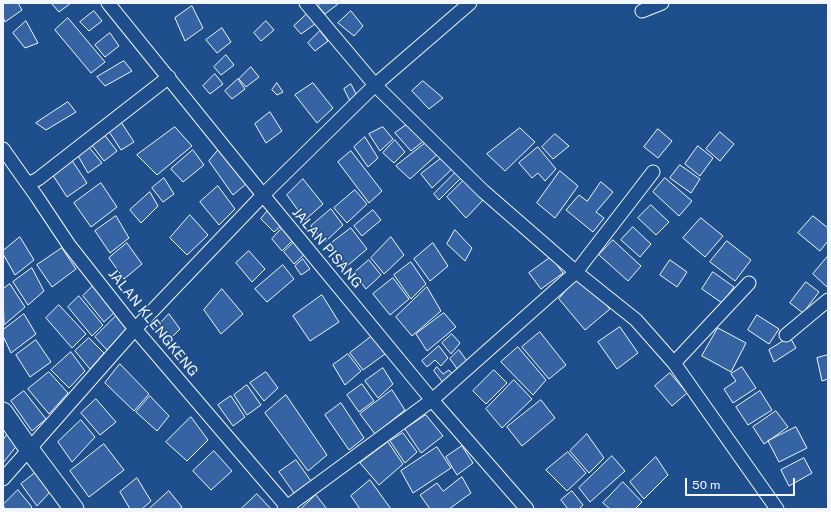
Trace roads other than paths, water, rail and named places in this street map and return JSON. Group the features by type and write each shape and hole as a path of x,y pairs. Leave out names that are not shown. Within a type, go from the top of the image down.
{"main road":[{"path":"3,412 74,509"}],"street":[{"name":"JALAN PISANG","path":"108,3 263,195 432,400 527,509"},
{"path":"306,3 375,85 483,191 576,272 636,320 674,363 777,509"},
{"path":"3,480 135,329 263,195 375,85 470,3"},
{"path":"642,11 662,3"},
{"path":"28,184 38,179 169,77"},
{"name":"JALAN KLENGKENG","path":"3,149 69,245 135,329 287,508"},
{"path":"287,508 432,400 576,272 653,172"},
{"path":"674,363 749,283"},
{"path":"786,334 828,300"}]}
